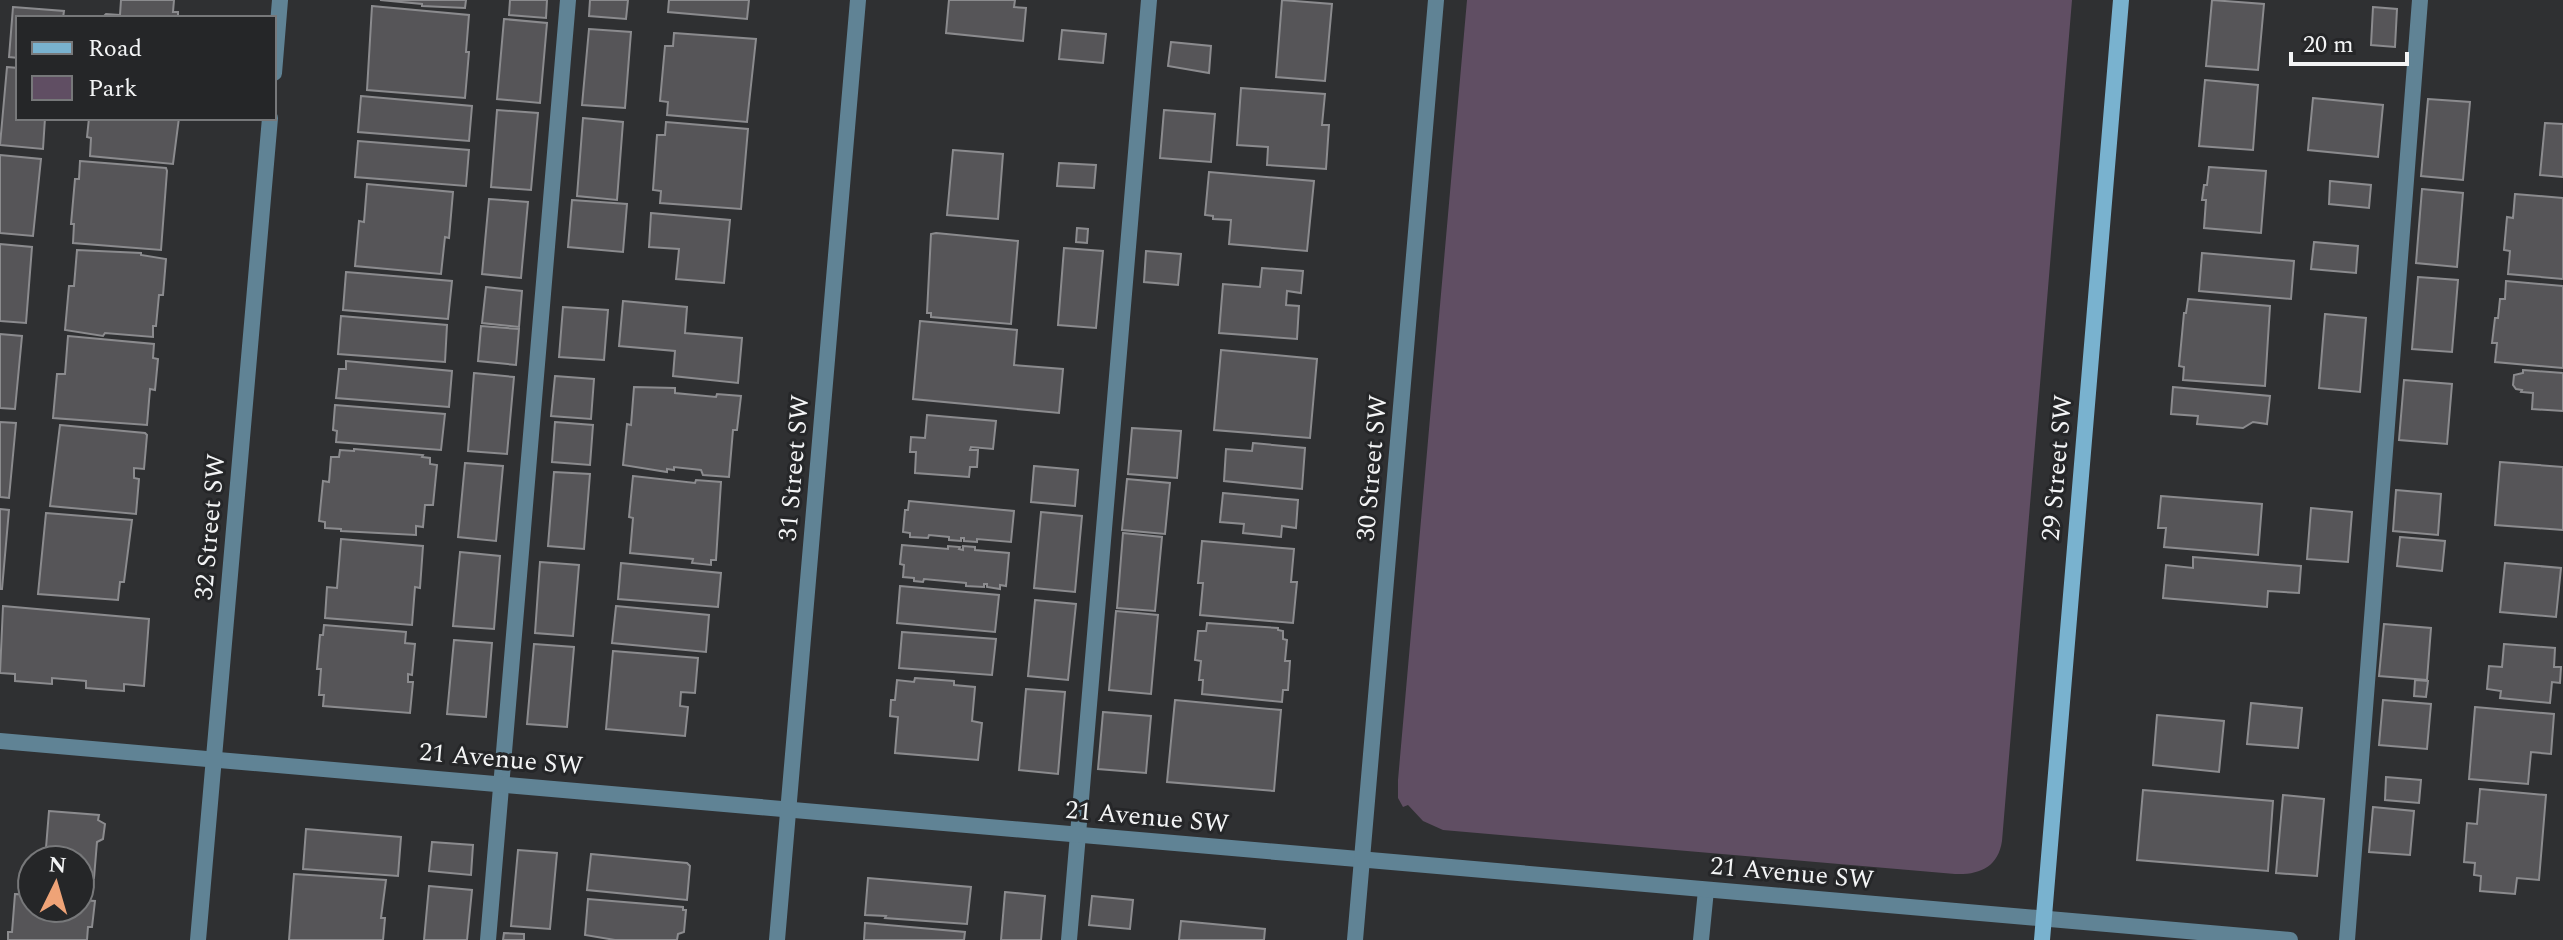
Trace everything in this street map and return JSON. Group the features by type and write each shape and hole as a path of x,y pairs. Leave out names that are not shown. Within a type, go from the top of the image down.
{"street":[{"path":"276,49 280,0"},
{"path":"488,940 568,0"},
{"name":"31 Street SW","path":"777,940 858,0"},
{"path":"1069,940 1149,0"},
{"name":"30 Street SW","path":"1355,940 1436,0"},
{"name":"29 Street SW","path":"2042,940 2121,0"},
{"path":"2347,940 2420,0"},
{"name":"32 Street SW","path":"198,940 270,120"},
{"name":"21 Avenue SW","path":"0,741 2290,940"},
{"path":"1701,940 1706,890"}],"green space":[{"path":"1467,0 2072,0 2002,841 1996,857 1986,868 1955,874 1443,830 1423,821 1408,805 1403,807 1398,798 1398,780"}],"building":[{"path":"121,0 174,0 173,12 178,12 178,16 104,16 120,15"},
{"path":"380,0 466,0 465,8"},
{"path":"510,0 547,0 546,18 509,15"},
{"path":"590,0 628,0 626,19 589,16"},
{"path":"669,0 749,0 747,19 668,12"},
{"path":"949,0 1015,0 1014,7 1026,8 1023,41 946,33"},
{"path":"1282,0 1332,4 1325,81 1276,77"},
{"path":"2212,0 2264,4 2258,70 2206,66"},
{"path":"372,6 469,15 465,98 367,90"},
{"path":"13,7 64,11 63,16 16,16 16,58 9,57"},
{"path":"2373,7 2397,9 2395,47 2371,45"},
{"path":"504,19 547,23 540,103 497,99"},
{"path":"589,29 631,32 625,108 582,105"},
{"path":"1062,30 1106,34 1103,63 1059,59"},
{"path":"674,33 756,39 747,122 667,115 668,102 660,101 665,46 673,46"},
{"path":"1171,42 1211,46 1209,73 1168,66"},
{"path":"7,67 16,68 16,120 45,120 43,149 0,145"},
{"path":"2205,80 2258,85 2253,150 2199,146"},
{"path":"1241,88 1325,94 1322,125 1329,125 1326,169 1267,165 1268,147 1237,145"},
{"path":"361,96 472,106 469,141 358,132"},
{"path":"2313,98 2383,105 2378,157 2308,150"},
{"path":"2428,99 2470,102 2463,180 2421,176"},
{"path":"497,110 538,113 531,190 491,187"},
{"path":"1164,110 1215,114 1211,162 1160,158"},
{"path":"583,118 623,122 617,200 577,196"},
{"path":"89,120 179,120 173,164 90,156 91,138 87,137"},
{"path":"666,122 748,129 741,209 660,203 661,191 653,190 657,135 665,135"},
{"path":"2545,123 2563,124 2563,177 2540,175"},
{"path":"358,141 469,150 466,186 355,177"},
{"path":"953,150 1003,154 998,219 947,215"},
{"path":"0,155 41,159 33,236 0,233"},
{"path":"80,161 166,168 161,250 73,243 74,224 71,224 75,179 79,179"},
{"path":"1059,163 1096,165 1094,188 1057,186"},
{"path":"2209,167 2266,171 2261,233 2204,228 2206,200 2202,200"},
{"path":"1209,172 1314,181 1307,251 1229,244 1231,220 1213,219 1213,216 1205,215"},
{"path":"2330,181 2371,185 2369,208 2329,204"},
{"path":"367,184 453,192 449,238 445,237 441,274 355,266 359,221 364,222"},
{"path":"2422,189 2463,193 2457,267 2416,263"},
{"path":"2515,194 2563,198 2563,279 2508,274 2510,251 2504,250 2507,217 2513,218"},
{"path":"489,199 528,202 521,278 482,274"},
{"path":"572,200 627,204 623,252 568,247"},
{"path":"651,213 730,220 724,283 676,279 679,249 649,247"},
{"path":"1077,228 1088,229 1087,243 1076,242"},
{"path":"931,234 1018,241 1011,324 931,317 931,313 927,313"},
{"path":"2314,242 2358,246 2356,273 2311,269"},
{"path":"0,244 32,247 26,323 0,321"},
{"path":"1064,248 1103,251 1096,328 1058,325"},
{"path":"77,250 141,253 166,259 163,295 159,295 153,337 105,333 103,336 65,330 69,286 74,286"},
{"path":"1146,251 1181,254 1178,285 1144,282"},
{"path":"2202,253 2294,261 2291,299 2199,291"},
{"path":"1262,268 1303,271 1301,293 1287,291 1286,305 1299,306 1297,339 1219,333 1223,284 1260,287"},
{"path":"346,272 452,281 448,319 343,310"},
{"path":"2418,277 2458,280 2452,352 2412,349"},
{"path":"2506,281 2563,286 2563,368 2495,362 2497,343 2492,343 2495,318 2498,318 2500,299 2505,299"},
{"path":"486,287 522,291 519,327 482,323"},
{"path":"2188,299 2270,306 2265,386 2183,380 2184,367 2179,366"},
{"path":"623,301 687,307 685,333 742,338 738,383 673,376 675,351 619,346"},
{"path":"563,307 608,310 604,360 559,357"},
{"path":"2325,314 2366,318 2360,392 2319,388"},
{"path":"341,316 447,325 445,362 338,354"},
{"path":"920,321 1017,330 1014,365 1063,369 1059,413 913,399"},
{"path":"481,326 519,329 516,365 478,361"},
{"path":"0,334 22,336 15,409 0,408"},
{"path":"68,336 154,344 153,358 158,359 155,390 150,389 147,425 53,418 57,374 65,374"},
{"path":"1221,350 1317,359 1310,438 1214,430"},
{"path":"346,361 452,371 449,407 336,398 339,369 346,369"},
{"path":"2523,370 2563,373 2563,411 2532,409 2533,393 2521,392 2513,385 2514,375 2523,373"},
{"path":"474,373 514,377 507,454 468,451"},
{"path":"555,376 594,379 591,419 551,416"},
{"path":"2404,380 2452,384 2447,444 2399,440"},
{"path":"634,387 675,388 675,393 716,397 717,394 741,396 737,430 733,430 729,477 703,475 701,470 674,467 674,470 667,469 667,472 623,465"},
{"path":"2173,387 2270,396 2267,424 2253,422 2243,428 2197,424 2198,416 2171,414"},
{"path":"335,405 445,414 441,450 336,442 337,431 333,430"},
{"path":"927,415 996,421 993,449 971,447 970,450 978,450 977,467 970,467 969,477 915,473 916,452 910,452 911,437 925,438"},
{"path":"0,422 16,423 9,498 0,497"},
{"path":"555,422 593,425 590,465 552,462"},
{"path":"60,425 147,435 144,469 134,468 134,478 139,479 136,514 50,506"},
{"path":"1132,428 1181,431 1177,478 1128,474"},
{"path":"1253,443 1305,448 1302,489 1224,481 1226,449 1252,451"},
{"path":"340,450 423,455 430,458 430,464 437,465 433,505 425,505 423,527 416,526 416,535 341,531 325,528 325,522 319,521 323,481 329,482 331,457 339,457"},
{"path":"2500,462 2563,467 2563,530 2495,525"},
{"path":"465,463 503,466 496,541 458,537"},
{"path":"1034,466 1078,470 1075,506 1031,502"},
{"path":"554,472 590,474 584,549 548,546"},
{"path":"633,476 695,483 696,480 721,482 716,560 711,560 711,565 692,563 693,559 630,553 633,518 629,517"},
{"path":"1127,479 1170,483 1165,534 1122,530"},
{"path":"2396,490 2441,494 2438,535 2393,531"},
{"path":"1223,493 1298,500 1296,528 1282,526 1281,537 1243,533 1244,524 1220,522"},
{"path":"2161,496 2262,504 2258,555 2164,547 2166,528 2158,528"},
{"path":"909,501 1014,511 1011,542 964,541 964,538 961,541 949,540 949,537 929,535 928,538 910,537 910,533 903,532"},
{"path":"2311,508 2352,512 2348,562 2307,559"},
{"path":"0,509 9,510 2,589 0,589"},
{"path":"1041,512 1082,516 1075,592 1034,588"},
{"path":"46,513 132,520 124,582 120,582 118,600 38,594"},
{"path":"1123,533 1162,537 1155,611 1117,608"},
{"path":"2400,537 2445,541 2442,571 2397,566"},
{"path":"341,539 423,546 420,588 415,587 412,625 325,618 327,587 337,588"},
{"path":"1202,541 1294,549 1291,582 1297,582 1293,623 1200,615 1203,583 1198,583"},
{"path":"902,545 948,549 948,546 963,550 963,546 1009,553 1006,586 1000,585 1000,589 987,587 987,584 984,587 966,586 966,583 924,579 923,582 903,577 904,565 900,564"},
{"path":"460,552 500,556 494,629 453,626"},
{"path":"2193,557 2301,566 2299,593 2268,591 2267,607 2163,598 2166,565 2193,568"},
{"path":"540,562 579,565 573,636 535,633"},
{"path":"621,563 721,573 718,607 618,599"},
{"path":"2505,563 2561,568 2556,617 2500,612"},
{"path":"900,586 999,595 995,632 897,623"},
{"path":"1035,600 1076,604 1068,680 1028,676"},
{"path":"3,606 149,619 144,686 124,684 124,691 86,688 86,681 52,678 52,684 15,681 15,674 0,673"},
{"path":"616,606 709,615 706,652 612,643"},
{"path":"1116,611 1158,615 1151,694 1109,690"},
{"path":"1207,623 1278,628 1283,631 1283,639 1287,640 1285,661 1290,661 1288,690 1283,690 1282,702 1202,694 1203,680 1199,680 1201,661 1195,660 1198,631 1206,631"},
{"path":"2384,624 2431,628 2427,680 2379,676"},
{"path":"324,625 406,632 405,643 415,644 412,675 408,674 408,682 413,682 410,713 323,706 324,695 319,695 321,669 317,669"},
{"path":"902,632 996,639 992,675 899,668"},
{"path":"454,640 492,643 486,717 447,714"},
{"path":"534,644 574,647 567,727 527,724"},
{"path":"2504,644 2555,648 2554,667 2561,667 2560,683 2552,682 2550,703 2500,698 2501,691 2487,689 2489,666 2502,667"},
{"path":"613,651 698,658 695,693 681,692 680,706 688,707 685,736 606,729"},
{"path":"915,678 954,681 954,685 975,687 972,721 982,723 978,760 895,753 898,717 890,716 891,700 895,700 897,680 914,682"},
{"path":"2415,680 2428,681 2426,697 2414,696"},
{"path":"1026,689 1065,692 1058,774 1019,770"},
{"path":"1175,700 1281,710 1274,791 1167,782"},
{"path":"2383,700 2431,704 2427,749 2379,745"},
{"path":"2251,703 2302,708 2298,748 2247,744"},
{"path":"2475,707 2554,714 2551,754 2531,752 2528,784 2469,779"},
{"path":"1103,712 1151,716 1146,773 1098,769"},
{"path":"2157,715 2224,721 2219,772 2153,765"},
{"path":"2386,777 2421,780 2419,803 2385,800"},
{"path":"2480,789 2546,795 2539,880 2517,878 2515,894 2480,891 2481,876 2474,875 2475,863 2464,862 2467,823 2477,824"},
{"path":"2143,790 2273,801 2268,871 2137,860"},
{"path":"2283,795 2324,799 2317,876 2276,873"},
{"path":"2373,807 2414,811 2410,855 2369,852"},
{"path":"49,811 99,815 98,820 105,824 103,839 97,842 96,854 96,844 46,844"},
{"path":"306,829 401,837 398,876 303,869"},
{"path":"432,842 473,845 471,875 429,871"},
{"path":"518,850 557,853 550,929 511,926"},
{"path":"591,854 687,863 690,866 687,900 587,890"},
{"path":"294,874 386,880 381,918 385,918 383,940 289,940"},
{"path":"868,878 971,887 967,924 865,915"},
{"path":"429,886 472,890 467,940 424,940"},
{"path":"1005,892 1045,896 1041,940 1001,940"},
{"path":"15,894 16,924 92,924 88,927 87,940 8,940 8,932 12,932"},
{"path":"1092,896 1133,900 1130,929 1089,925"},
{"path":"588,899 683,907 686,910 684,932 678,934 677,940 615,940 585,935"},
{"path":"1181,921 1265,929 1264,940 1179,940"},
{"path":"865,923 965,932 964,940 864,940"},
{"path":"504,933 524,934 524,940 503,940"}]}
